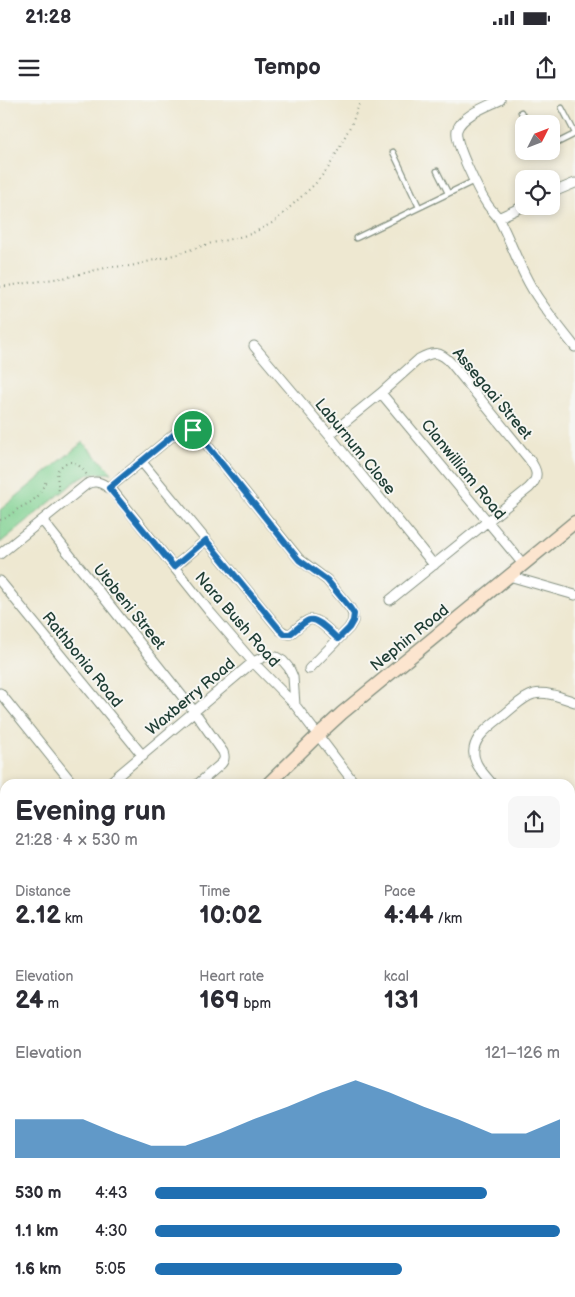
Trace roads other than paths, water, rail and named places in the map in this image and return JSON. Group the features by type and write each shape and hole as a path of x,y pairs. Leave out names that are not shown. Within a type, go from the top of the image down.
{"street":[{"path":"500,100 461,123 457,135 460,147 474,181 487,205 498,218 539,300 575,346"},
{"path":"560,190 575,184"},
{"path":"498,218 515,210"},
{"name":"Laburnum Close","path":"254,346 434,565"},
{"name":"Assegaai Street","path":"381,393 419,359 432,354 440,354 446,358 529,459 536,471 537,475 534,484 487,521"},
{"path":"329,435 381,393"},
{"name":"Clanwilliam Road","path":"381,393 524,564"},
{"path":"109,488 182,429 188,428 199,435 299,560 327,580 354,614 349,628 309,669"},
{"path":"142,461 284,634 290,634 309,620 314,619 338,639"},
{"name":"Nara Bush Road","path":"42,520 86,484 102,482 109,488 253,662 295,705 351,779"},
{"path":"0,554 42,520"},
{"name":"Utobeni Street","path":"42,520 194,711 223,752 224,760 204,779"},
{"path":"390,600 487,521"},
{"name":"Nephin Road","path":"273,779 342,713 575,522"},
{"path":"174,567 206,540"},
{"path":"509,576 575,595"},
{"name":"Rathbonia Road","path":"0,581 143,756"},
{"name":"Waxberry Road","path":"114,779 253,662 266,656 276,657 289,668 293,677 295,705"},
{"path":"0,694 69,779"},
{"path":"488,779 478,767 474,757 476,743 481,734 525,698 534,694 549,695 575,702"}],"lane":[{"path":"560,142 575,134 562,108"},
{"path":"393,152 419,207"},
{"path":"437,171 448,193"},
{"path":"356,238 474,181"}]}
